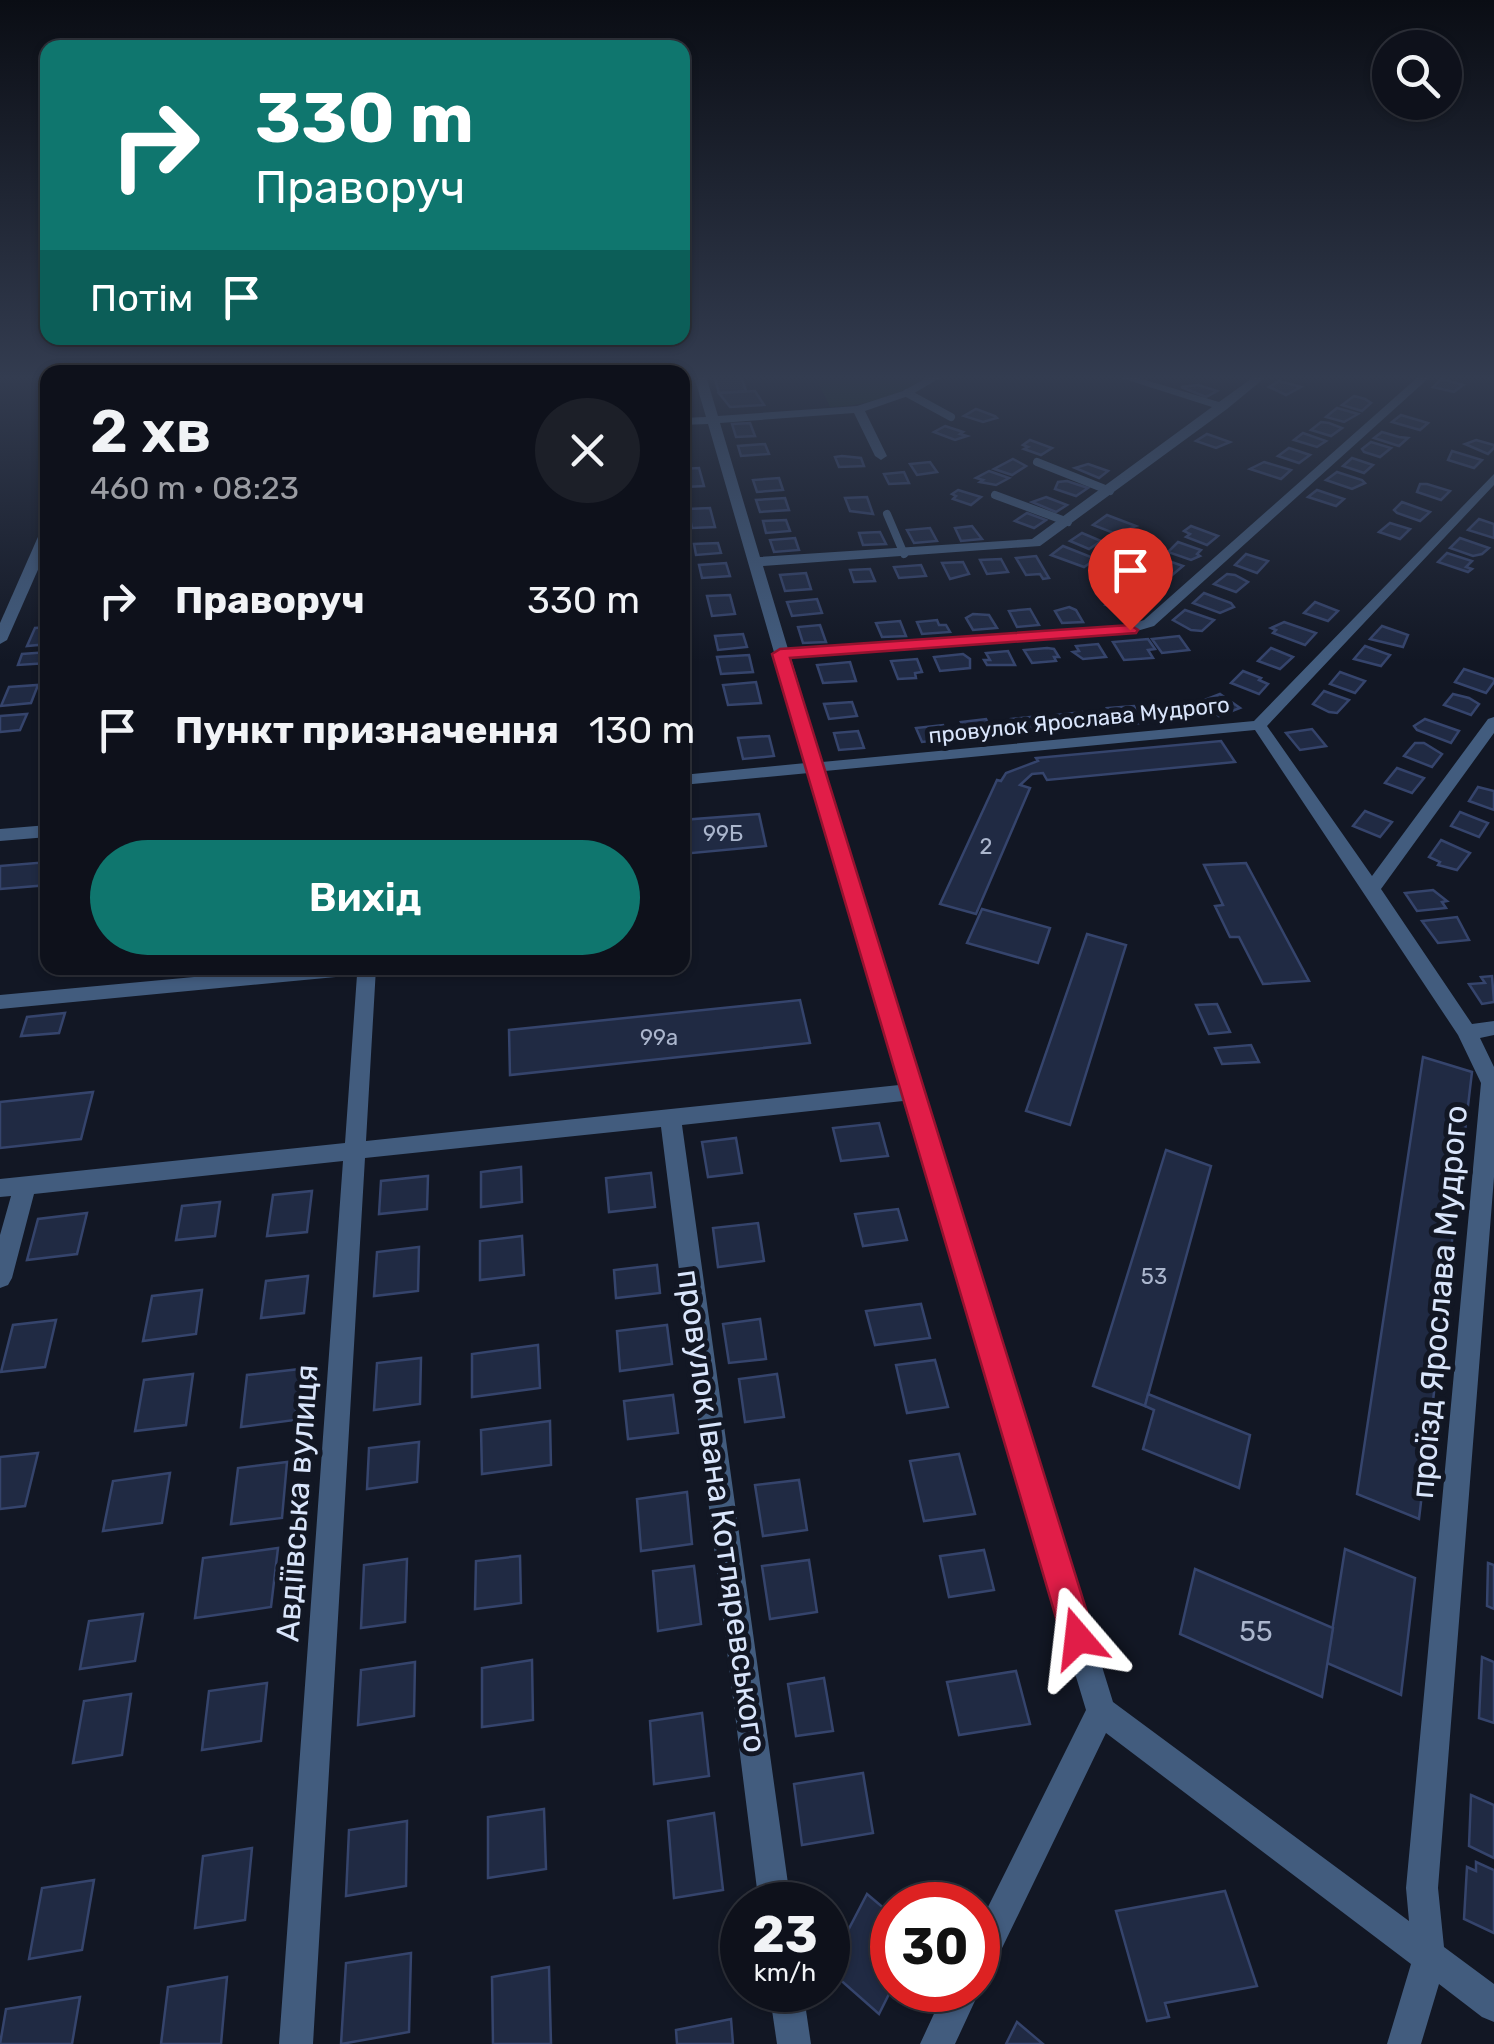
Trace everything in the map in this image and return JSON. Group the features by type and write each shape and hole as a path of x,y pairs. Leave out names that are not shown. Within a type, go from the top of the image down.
{"street":[{"path":"728,471 911,1092 1101,1711 1494,2005"},
{"path":"754,562 1023,546 1046,538 1137,471"},
{"path":"780,654 1130,630 1148,623 1319,471"},
{"name":"провулок Ярослава Мудрого","path":"690,779 1259,725 1494,478"},
{"path":"0,640 40,548"},
{"path":"1372,889 1494,722"},
{"name":"проїзд Ярослава Мудрого","path":"1259,725 1467,1032 1491,1083 1422,1888 1429,1960"},
{"path":"0,835 40,832"},
{"path":"0,1002 284,975"},
{"name":"Авдіївська вулиця","path":"296,2044 367,975"},
{"path":"1467,1032 1494,1028"},
{"path":"0,1188 911,1092"},
{"name":"провулок Івана Котляревського","path":"670,1117 772,1882"},
{"path":"0,1278 25,1185"},
{"path":"1000,1916 1101,1711"},
{"path":"1404,2044 1429,1960"},
{"path":"789,2012 794,2044"},
{"path":"936,2044 952,2012"}],"lane":[{"path":"1060,471 1110,491"},
{"path":"995,496 1068,522"},
{"path":"887,514 904,554"}],"building":[{"path":"690,471 700,471 704,486 690,487"},
{"path":"990,471 1009,478 996,485 976,478"},
{"path":"1083,471 1108,471 1099,478"},
{"path":"1257,471 1289,471 1281,479"},
{"path":"904,472 909,483 889,484 884,474"},
{"path":"1337,472 1365,483 1352,489 1326,480"},
{"path":"779,478 783,490 757,492 753,480"},
{"path":"1058,482 1088,488 1076,496 1055,489"},
{"path":"1420,484 1450,491 1441,500 1417,492"},
{"path":"958,490 981,497 971,505 953,499 956,496 952,494"},
{"path":"1317,490 1344,499 1336,506 1308,497"},
{"path":"867,497 873,514 850,511 845,498"},
{"path":"1046,497 1067,505 1056,512 1032,502"},
{"path":"785,498 789,510 760,512 756,500"},
{"path":"1402,502 1430,512 1420,521 1397,513 1394,510"},
{"path":"710,508 715,527 692,528 690,509"},
{"path":"1027,513 1046,520 1034,528 1015,521"},
{"path":"1107,515 1136,526 1116,534 1093,525"},
{"path":"1479,519 1494,524 1494,538 1468,530"},
{"path":"786,520 790,531 766,533 763,521"},
{"path":"1390,523 1410,529 1400,539 1379,532"},
{"path":"972,526 982,539 961,541 955,528"},
{"path":"1191,526 1218,536 1207,545 1186,537 1190,534 1184,531"},
{"path":"930,528 937,541 914,543 907,530"},
{"path":"880,532 886,544 863,545 859,533"},
{"path":"1082,533 1101,541 1089,549 1070,541"},
{"path":"795,538 799,550 774,552 770,540"},
{"path":"1460,538 1489,548 1473,556 1450,548"},
{"path":"1178,542 1201,550 1197,554 1200,556 1191,560 1168,552"},
{"path":"718,543 721,553 696,555 694,544"},
{"path":"1063,546 1096,559 1084,567 1051,555"},
{"path":"1447,553 1472,561 1466,567 1472,569 1468,572 1438,562"},
{"path":"1246,554 1268,561 1257,573 1235,565"},
{"path":"1036,556 1049,578 1026,575 1016,558"},
{"path":"1001,559 1008,572 987,574 980,560"},
{"path":"1163,559 1183,566 1171,576 1150,568"},
{"path":"963,562 969,574 950,579 942,563"},
{"path":"726,563 730,576 702,578 699,565"},
{"path":"921,565 926,576 899,578 894,567"},
{"path":"870,569 875,581 854,582 850,570"},
{"path":"806,573 811,589 785,591 780,575"},
{"path":"1227,574 1248,582 1236,592 1214,584"},
{"path":"1138,579 1158,587 1147,596 1127,588"},
{"path":"1204,593 1234,607 1220,613 1193,603"},
{"path":"730,595 735,614 712,616 707,596"},
{"path":"1122,596 1141,603 1128,613 1106,605"},
{"path":"817,599 822,613 792,616 787,602"},
{"path":"1315,602 1338,611 1328,621 1304,613"},
{"path":"1069,607 1076,610 1083,622 1062,623 1055,611"},
{"path":"1030,609 1039,625 1017,627 1009,611"},
{"path":"1185,610 1214,620 1202,631 1191,630 1173,620"},
{"path":"973,614 989,615 997,628 973,630 966,618"},
{"path":"937,620 950,632 922,634 917,622"},
{"path":"900,621 906,636 882,637 876,623"},
{"path":"1284,622 1316,633 1305,645 1273,633 1276,630 1271,628"},
{"path":"820,625 826,642 803,643 798,627"},
{"path":"1382,626 1408,635 1403,647 1370,639"},
{"path":"35,628 40,628 40,645 27,646"},
{"path":"743,634 747,647 718,650 715,636"},
{"path":"1179,636 1189,650 1162,653 1152,639"},
{"path":"1148,639 1155,649 1148,650 1153,658 1124,660 1113,642"},
{"path":"1098,644 1106,657 1083,659 1073,652 1079,651 1076,646"},
{"path":"1365,646 1390,655 1381,666 1354,659"},
{"path":"1271,648 1293,657 1280,669 1258,661"},
{"path":"1054,649 1059,657 1054,657 1056,661 1032,663 1024,650"},
{"path":"1008,651 1015,665 987,665 984,660 990,660 986,653"},
{"path":"40,653 40,664 18,665 22,654"},
{"path":"963,654 970,659 970,668 940,671 934,657"},
{"path":"749,655 753,672 721,674 717,657"},
{"path":"917,659 922,672 915,673 916,678 898,679 891,661"},
{"path":"850,662 856,681 823,683 817,665"},
{"path":"1464,669 1494,682 1486,693 1455,682"},
{"path":"1243,671 1268,684 1259,694 1231,683"},
{"path":"1340,672 1365,681 1355,693 1330,684"},
{"path":"756,682 761,703 728,705 723,685"},
{"path":"38,685 31,703 1,706 9,687"},
{"path":"1324,691 1349,700 1337,713 1329,712 1313,704"},
{"path":"1220,694 1240,708 1219,716 1199,702"},
{"path":"1453,694 1479,704 1471,715 1444,705"},
{"path":"852,702 857,716 829,719 824,704"},
{"path":"1178,705 1189,719 1164,722 1155,707"},
{"path":"1134,706 1143,723 1116,725 1106,714 1110,714 1107,708"},
{"path":"1082,712 1087,727 1064,729 1056,715"},
{"path":"27,714 20,730 0,732 0,716"},
{"path":"1039,716 1046,731 1023,733 1009,726 1014,725 1011,719"},
{"path":"986,719 994,735 969,737 961,722"},
{"path":"1425,719 1459,731 1451,743 1417,730 1414,726"},
{"path":"943,725 949,739 922,742 916,728"},
{"path":"1312,729 1326,746 1300,750 1286,733"},
{"path":"858,731 864,748 839,750 834,733"},
{"path":"769,736 774,756 743,759 738,738"},
{"path":"1221,741 1235,762 1047,780 1043,773 1032,774 1020,785 1030,788 976,914 940,904 997,780 1001,781 1006,773 1038,761 1036,758"},
{"path":"1415,743 1424,743 1442,754 1432,767 1404,756"},
{"path":"1397,768 1424,778 1412,793 1385,783"},
{"path":"1478,787 1494,791 1494,810 1469,801"},
{"path":"1365,811 1392,822 1380,837 1353,826"},
{"path":"1460,812 1488,823 1479,837 1451,826"},
{"path":"759,814 766,846 690,853 690,819"},
{"path":"1441,840 1470,853 1457,870 1438,865 1440,862 1429,857"},
{"path":"40,863 40,886 0,889 0,866"},
{"path":"1246,863 1309,981 1263,984 1239,937 1230,937 1215,906 1223,905 1204,865"},
{"path":"1433,890 1447,901 1442,902 1446,908 1417,911 1405,893"},
{"path":"982,909 1050,928 1038,963 967,943"},
{"path":"1457,917 1469,940 1438,943 1422,921"},
{"path":"1087,934 1126,945 1070,1125 1026,1111"},
{"path":"1492,976 1494,1002 1482,1004 1469,984 1485,983 1481,977"},
{"path":"800,1000 810,1043 510,1075 509,1030"},
{"path":"1217,1004 1230,1032 1209,1034 1196,1005"},
{"path":"65,1013 59,1033 21,1036 27,1017"},
{"path":"1251,1045 1259,1062 1222,1064 1215,1048"},
{"path":"1423,1057 1472,1072 1419,1519 1357,1494"},
{"path":"93,1092 81,1139 0,1148 0,1102"},
{"path":"879,1123 888,1156 841,1161 833,1128"},
{"path":"736,1138 742,1173 708,1177 702,1142"},
{"path":"1166,1150 1211,1166 1145,1406 1093,1386"},
{"path":"521,1167 522,1202 481,1207 481,1172"},
{"path":"651,1173 655,1207 609,1212 606,1178"},
{"path":"428,1176 427,1209 379,1214 381,1181"},
{"path":"312,1191 307,1232 267,1236 273,1195"},
{"path":"220,1202 215,1236 176,1240 182,1206"},
{"path":"898,1209 907,1240 863,1246 855,1214"},
{"path":"87,1213 77,1254 27,1260 38,1219"},
{"path":"758,1223 764,1261 718,1267 713,1228"},
{"path":"522,1236 524,1275 480,1280 480,1241"},
{"path":"419,1247 418,1291 374,1296 377,1252"},
{"path":"657,1265 660,1293 616,1298 614,1270"},
{"path":"308,1276 304,1313 261,1318 266,1281"},
{"path":"202,1290 196,1334 143,1341 152,1296"},
{"path":"921,1304 930,1338 875,1345 866,1311"},
{"path":"760,1319 766,1359 729,1363 723,1324"},
{"path":"56,1320 45,1367 1,1372 13,1325"},
{"path":"667,1325 672,1364 620,1371 617,1331"},
{"path":"538,1345 540,1388 472,1397 472,1354"},
{"path":"421,1358 420,1404 374,1410 377,1363"},
{"path":"935,1360 948,1407 907,1413 896,1365"},
{"path":"300,1369 295,1420 241,1427 247,1375"},
{"path":"193,1374 186,1425 135,1431 144,1380"},
{"path":"777,1374 784,1417 745,1422 739,1379"},
{"path":"1148,1394 1250,1435 1239,1488 1143,1449 1154,1410 1145,1406"},
{"path":"673,1395 678,1433 628,1439 624,1401"},
{"path":"550,1421 551,1465 482,1474 481,1430"},
{"path":"419,1442 417,1482 367,1489 369,1448"},
{"path":"38,1453 25,1506 0,1509 0,1457"},
{"path":"959,1454 975,1514 924,1521 910,1461"},
{"path":"287,1462 282,1518 231,1524 238,1468"},
{"path":"170,1473 162,1523 103,1531 113,1481"},
{"path":"799,1480 807,1530 763,1536 755,1485"},
{"path":"687,1492 692,1544 641,1551 637,1499"},
{"path":"278,1548 271,1607 195,1618 203,1558"},
{"path":"1345,1549 1415,1578 1401,1695 1327,1663"},
{"path":"984,1550 994,1590 949,1597 940,1556"},
{"path":"520,1556 521,1603 475,1609 476,1561"},
{"path":"407,1559 405,1622 361,1628 364,1565"},
{"path":"809,1560 817,1612 770,1619 762,1566"},
{"path":"1488,1563 1494,1565 1494,1609 1487,1606"},
{"path":"694,1566 701,1624 658,1631 653,1571"},
{"path":"1195,1569 1333,1628 1322,1697 1180,1634"},
{"path":"143,1614 135,1661 80,1669 89,1621"},
{"path":"1482,1657 1494,1662 1494,1723 1479,1718"},
{"path":"532,1660 533,1720 482,1727 482,1668"},
{"path":"415,1662 414,1716 358,1725 361,1670"},
{"path":"1016,1671 1030,1724 959,1735 947,1682"},
{"path":"824,1678 833,1731 796,1736 788,1684"},
{"path":"267,1683 261,1741 202,1750 209,1691"},
{"path":"131,1694 122,1755 73,1763 84,1701"},
{"path":"702,1713 709,1776 654,1784 650,1721"},
{"path":"863,1773 873,1833 802,1845 794,1784"},
{"path":"1471,1795 1494,1805 1494,1858 1469,1846"},
{"path":"544,1809 546,1869 488,1878 488,1817"},
{"path":"714,1813 720,1890 674,1898 668,1821"},
{"path":"407,1821 406,1886 346,1896 349,1830"},
{"path":"252,1848 245,1920 195,1928 203,1856"},
{"path":"1476,1862 1494,1870 1494,1933 1464,1919 1467,1867 1476,1871"},
{"path":"94,1880 82,1950 29,1959 42,1888"},
{"path":"1225,1891 1257,1986 1165,2003 1169,2017 1147,2021 1116,1911"},
{"path":"867,1894 870,2006 850,1988 850,1927"},
{"path":"411,1953 409,2032 341,2044 346,1963"},
{"path":"549,1967 551,2044 493,2044 492,1977"},
{"path":"227,1977 221,2044 161,2044 168,1987"},
{"path":"80,1997 72,2044 0,2044 6,2009"},
{"path":"731,2019 733,2044 677,2044 676,2030"},
{"path":"1017,2022 1043,2044 1006,2044"}],"route":[{"path":"1078,1638 780,654 1130,630"}]}
